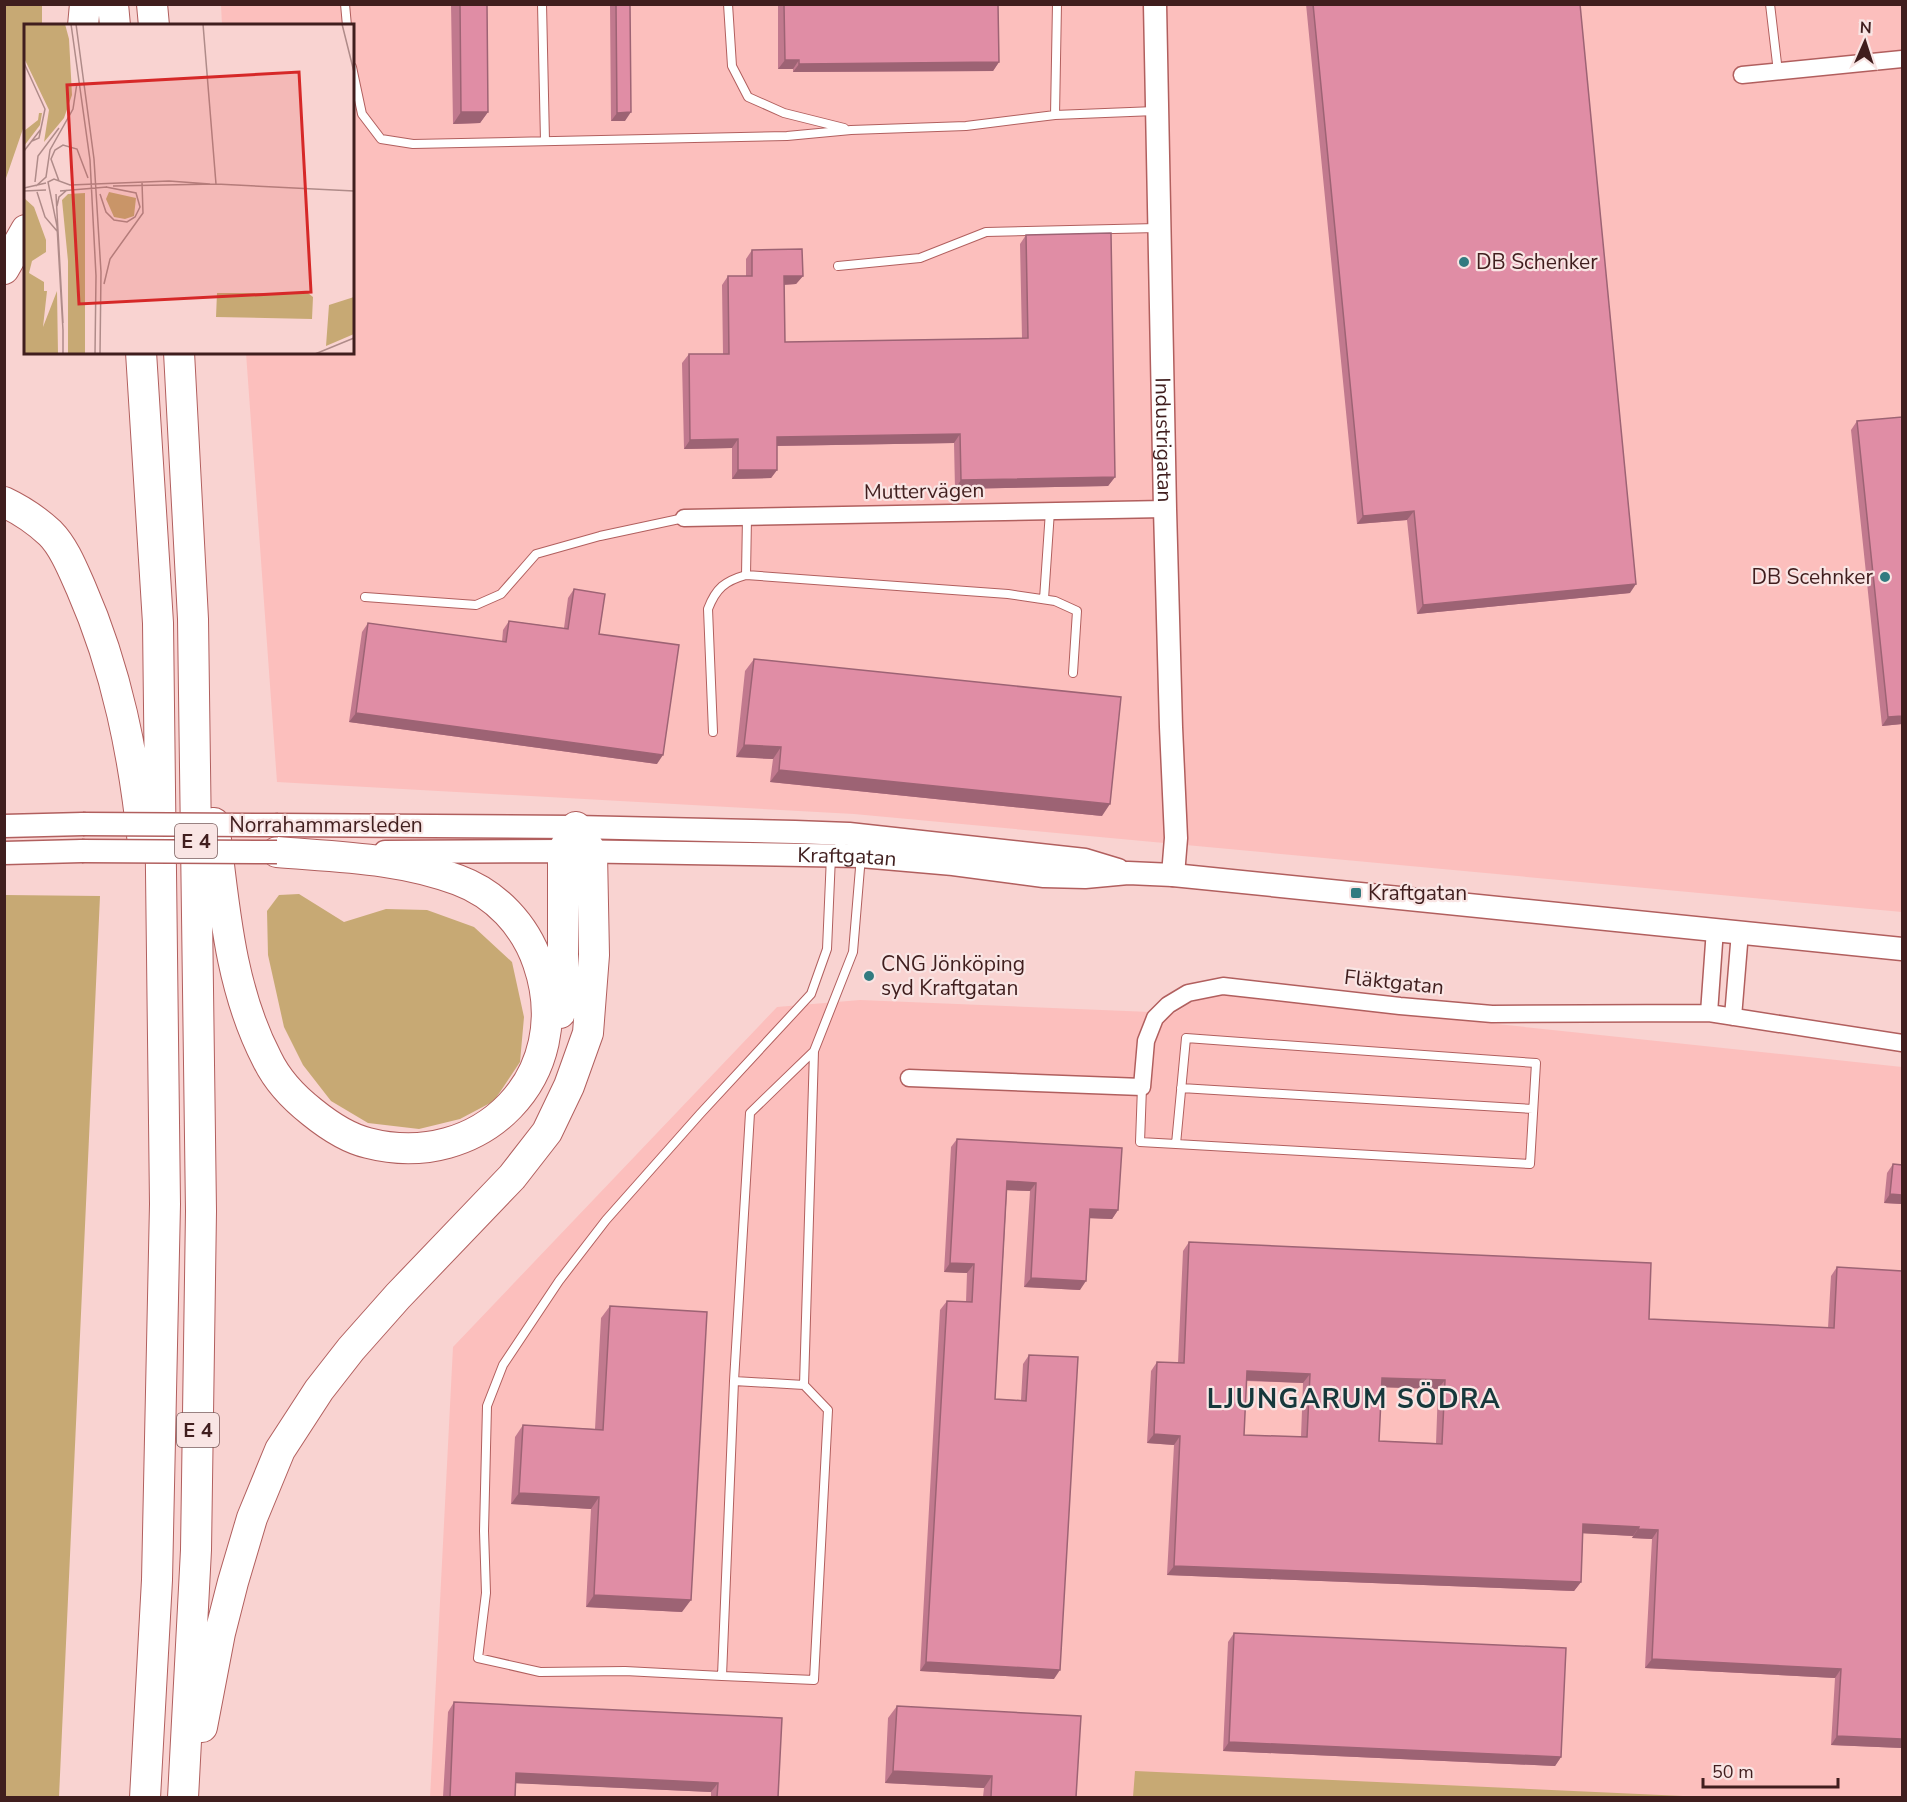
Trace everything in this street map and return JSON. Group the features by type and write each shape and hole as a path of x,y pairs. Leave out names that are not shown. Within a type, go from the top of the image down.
{"highway":[{"path":"83,24 85,4"},
{"path":"113,4 115,24"},
{"path":"152,4 154,24"},
{"path":"4,269 16,244"},
{"name":"E 4","path":"141,354 158,623 165,1204 157,1569 145,1797"},
{"name":"E 4","path":"179,354 193,620 201,1211 196,1550 185,1797"},
{"path":"4,502 24,512 51,534 72,566 93,614 124,714 138,787 164,1060"},
{"path":"193,620 210,787 231,950 246,1014 268,1062 294,1098 330,1127 366,1143 398,1148 430,1147 466,1136 501,1116 525,1088 553,1039 562,1007 577,844"},
{"path":"277,838 361,858 411,865 459,880 490,897 515,920 533,948 540,970 547,1002 547,1031 538,1065"},
{"path":"185,1797 233,1582 252,1518 280,1450 319,1390 351,1349 519,1168 547,1132 569,1086 588,1033 594,955 577,844"}],"street":[{"name":"Industrigatan","path":"1155,4 1165,509 1176,838 1173,875"},
{"path":"1742,75 1902,59"},
{"name":"Muttervägen","path":"684,519 1165,509"},
{"name":"Norrahammarsleden","path":"4,826 83,824 277,838 577,844"},
{"name":"Kraftgatan","path":"577,844 849,834 1086,860 1128,873"},
{"name":"Norrahammarsleden","path":"4,853 82,852 277,838"},
{"name":"Kraftgatan","path":"577,844 861,856 953,864 1044,876 1085,877 1128,873 1173,875 1902,949"},
{"path":"1709,1013 1715,929"},
{"path":"1733,1017 1740,932"},
{"name":"Fläktgatan","path":"1142,1088 1146,1041 1155,1018 1168,1005 1188,993 1223,986 1492,1014 1709,1013 1902,1043"},
{"path":"909,1078 1142,1088"}],"lane":[{"path":"345,4 347,24"},
{"path":"542,4 545,141"},
{"path":"728,4 732,66 748,97 784,113 851,129"},
{"path":"1055,115 1057,4"},
{"path":"1770,4 1778,72"},
{"path":"354,77 362,114 381,139 413,144 787,136 851,129 966,126 1055,115 1158,111"},
{"path":"838,266 920,258 986,232 1161,228"},
{"path":"1044,599 1050,511"},
{"path":"746,575 747,517"},
{"path":"365,597 476,605 501,594 536,554 600,536 684,519"},
{"path":"713,732 708,609 714,592 733,579 746,575 1008,594 1055,601 1077,611 1073,673"},
{"path":"734,1381 804,1385 828,1410 814,1680 625,1671 540,1672 478,1658 486,1593 484,1531 487,1406 503,1365 559,1281 606,1220 811,994 827,949 831,856 849,834 861,856 853,952 814,1051 804,1385"},
{"path":"1142,1088 1140,1142 1530,1164 1536,1064 1186,1038 1176,1144"},
{"path":"722,1676 734,1381 750,1113 814,1051"},
{"path":"1181,1088 1533,1109"}],"shaded area":[{"path":"5,4 42,5 42,24 24,24 24,126 5,181"},
{"path":"221,5 1902,5 1902,912 854,814 277,782 246,354 354,354 354,24 222,24"},
{"path":"299,894 344,922 386,909 427,910 474,927 512,962 524,1017 520,1062 494,1101 460,1119 419,1129 368,1123 331,1101 303,1065 284,1027 268,955 267,911 279,895"},
{"path":"5,895 100,896 59,1797 5,1797"},
{"path":"1214,994 1902,1067 1902,1797 430,1798 453,1347 777,1007 860,1000 1175,1013 1190,1003"},
{"path":"1135,1771 1705,1797 1133,1797"}],"building":[{"path":"460,4 487,4 488,112 461,112"},
{"path":"616,4 630,4 631,112 617,113"},
{"path":"784,4 998,4 999,62 799,64 799,60 785,60"},
{"name":"DB Schenker","path":"1313,4 1580,4 1636,584 1423,605 1414,511 1363,516"},
{"path":"1111,233 1115,477 961,480 960,434 777,437 777,470 738,470 738,439 690,440 689,354 729,354 728,276 752,276 752,250 802,249 803,276 784,276 785,342 1028,338 1026,235"},
{"name":"DB Scehnker","path":"1902,417 1902,716 1888,717 1857,421"},
{"path":"574,589 605,594 599,634 679,645 663,755 356,713 368,623 506,642 509,621 568,629"},
{"path":"754,659 1121,697 1110,804 779,770 781,747 744,745"},
{"path":"957,1139 1122,1148 1118,1210 1090,1209 1086,1281 1031,1278 1036,1183 1007,1181 995,1399 1026,1401 1029,1355 1078,1357 1060,1670 926,1662 947,1301 972,1302 974,1264 950,1263"},
{"path":"1893,1164 1902,1165 1902,1195 1890,1194"},
{"path":"1189,1242 1651,1263 1649,1319 1834,1328 1837,1267 1902,1271 1902,1739 1837,1736 1841,1669 1652,1659 1658,1530 1583,1524 1581,1582 1174,1566 1180,1436 1154,1434 1157,1362 1184,1363","holes":["1247,1371 1310,1374 1307,1437 1244,1435","1382,1378 1445,1380 1442,1444 1379,1441"]},
{"path":"610,1306 707,1312 691,1600 594,1595 599,1497 519,1493 523,1425 603,1430"},
{"path":"1234,1633 1566,1648 1561,1757 1229,1742"},
{"path":"454,1702 782,1718 778,1797 717,1797 718,1783 516,1773 515,1797 450,1797"},
{"path":"897,1706 1081,1716 1076,1797 991,1797 992,1776 893,1771"}],"place":[{"name":"DB Schenker","path":"1464,262"},
{"name":"DB Scehnker","path":"1885,577"},
{"name":"Kraftgatan","path":"1356,893"},
{"name":"CNG Jönköping syd Kraftgatan","path":"869,976"}],"district":[{"name":"LJUNGARUM SÖDRA","path":"1354,1399"}]}
